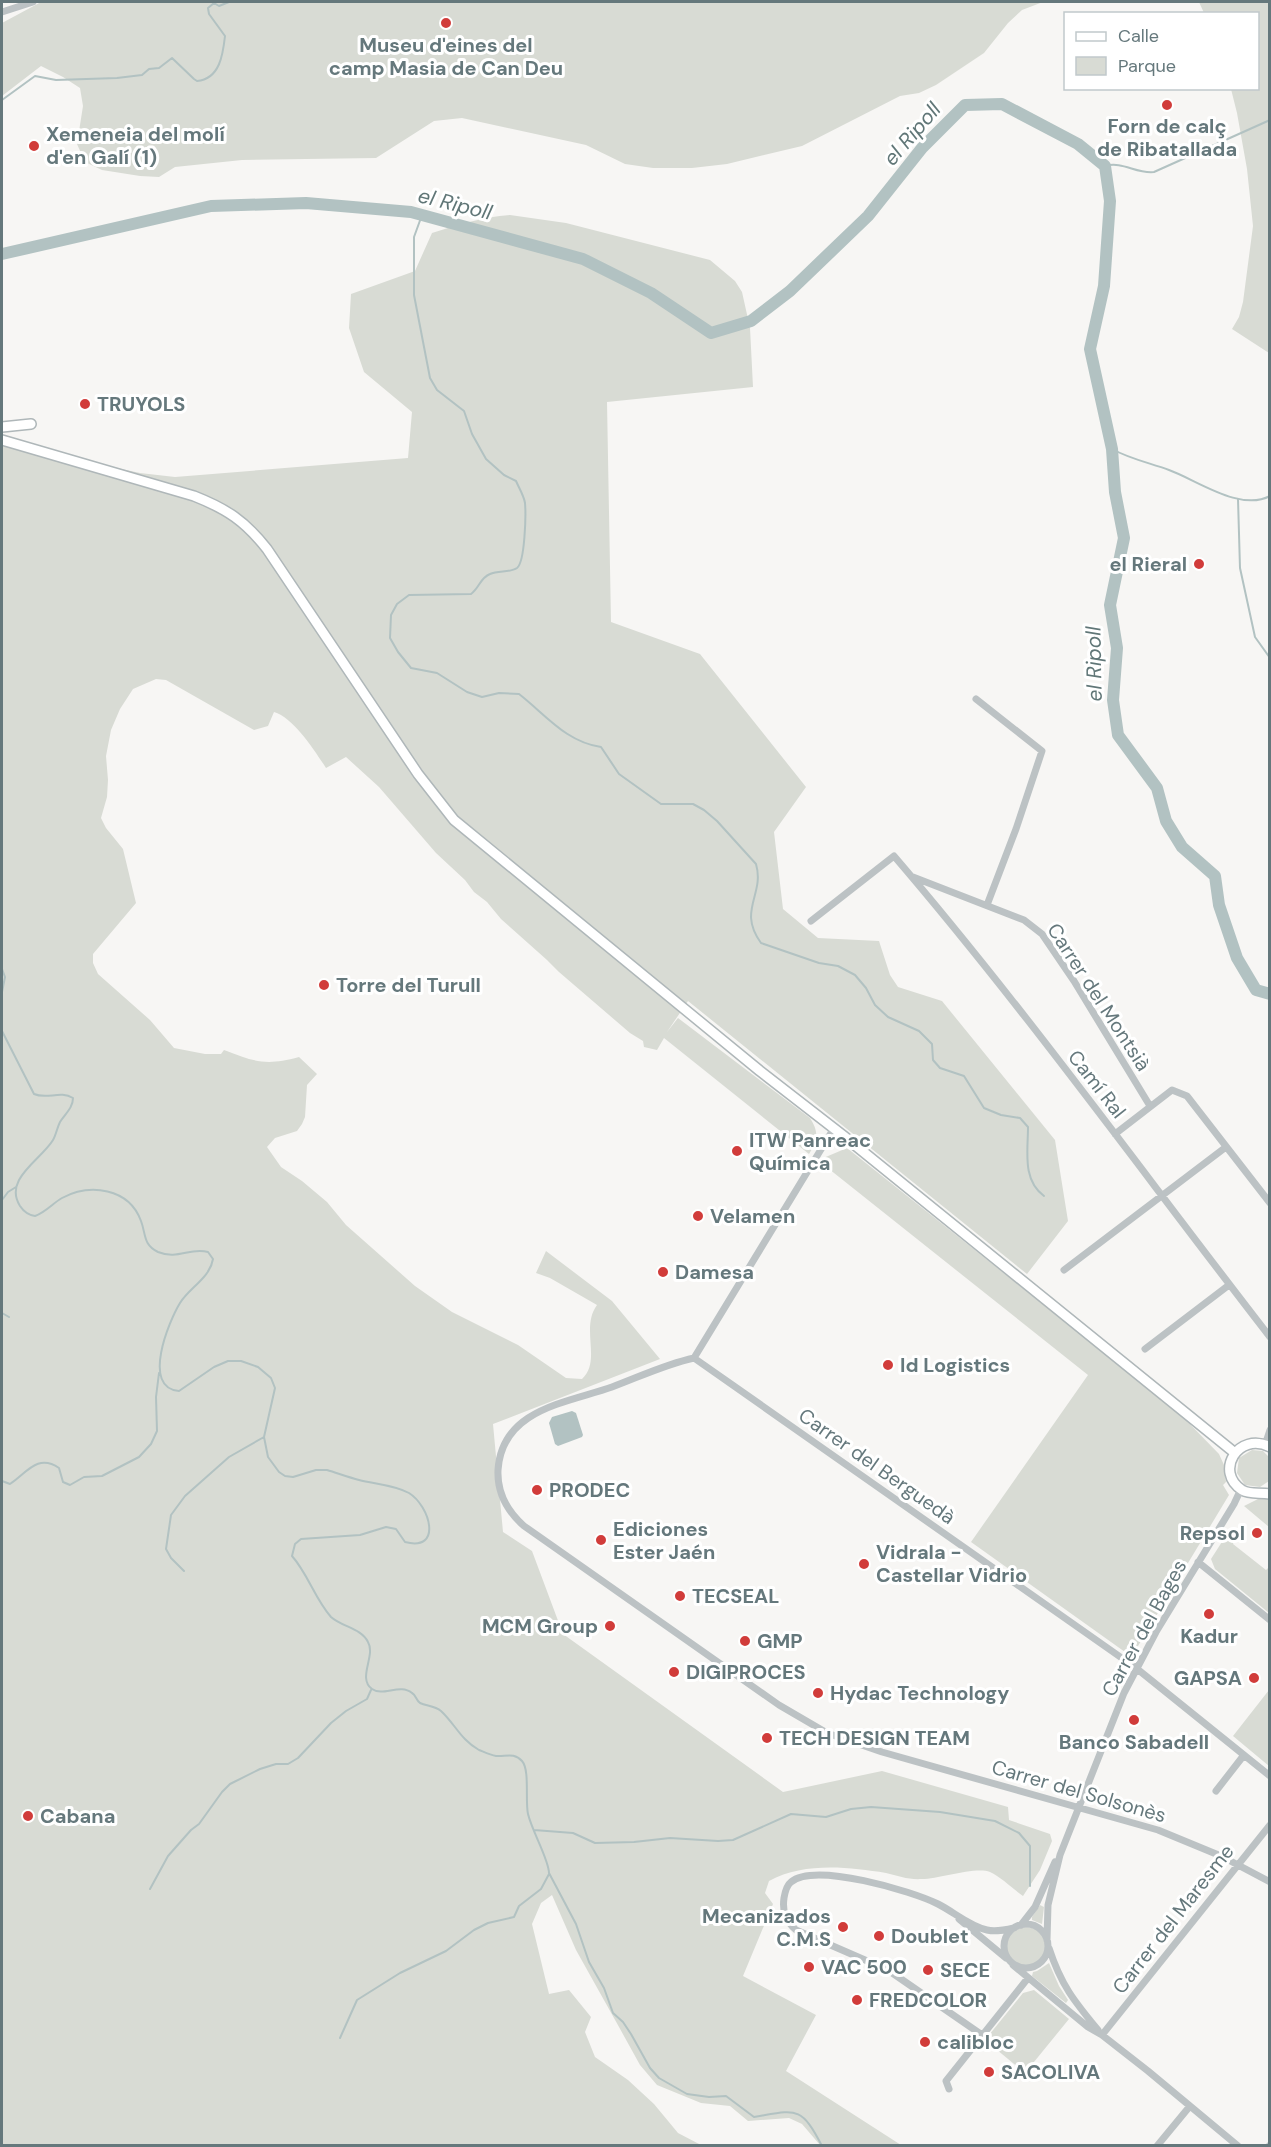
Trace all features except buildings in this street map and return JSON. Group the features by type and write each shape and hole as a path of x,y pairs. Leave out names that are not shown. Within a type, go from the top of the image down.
{"street":[{"path":"2,12 33,2"},
{"path":"2,428 32,423"},
{"path":"2,440 173,489 217,506 238,518 267,549 418,774 454,820 567,914 1235,1453"},
{"path":"976,699 1042,751 1017,830 987,905"},
{"name":"Camí Ral","path":"812,921 894,856 943,913 1269,1337"},
{"name":"Carrer del Montsià","path":"911,876 1024,920 1042,934 1074,981 1150,1106"},
{"path":"1115,1134 1172,1090 1187,1096 1269,1203"},
{"path":"694,1358 834,1128"},
{"path":"1064,1270 1226,1147"},
{"path":"1145,1349 1229,1285"},
{"name":"Carrer del Berguedà","path":"694,1358 1136,1668 1269,1776"},
{"name":"Carrer del Solsonès","path":"694,1358 543,1409 520,1424 507,1440 500,1455 498,1467 501,1496 514,1517 779,1706 819,1729 865,1747 1158,1830 1237,1864 1269,1882"},
{"path":"1267,1492 1254,1493 1241,1489 1231,1476 1231,1460 1235,1453 1247,1444 1266,1445 1269,1430"},
{"name":"Carrer del Bages","path":"1017,1926 1035,1907 1060,1855 1136,1668 1241,1489"},
{"path":"1198,1563 1269,1620"},
{"path":"1216,1791 1244,1755"},
{"name":"Carrer del Maresme","path":"1102,2035 1269,1825"},
{"name":"Carrer del Bages","path":"1047,1942 1048,1905 1060,1855"},
{"path":"982,2035 888,1970 796,1930 787,1922 783,1910 787,1888 791,1882 800,1877 827,1876 857,1879 918,1895 986,1930 1003,1930 1017,1926 1037,1927 1047,1942 1066,1989 1079,2009 1102,2035"},
{"path":"951,1911 967,1928 1028,1978 1238,2145"},
{"path":"1017,1926 1006,1937 1004,1943 1004,1949 1011,1963 1025,1969 1037,1966 1046,1957 1047,1942"},
{"path":"948,2089 946,2080 1028,1978"},
{"path":"1157,2145 1190,2106"}],"green space":[{"path":"41,2 1043,2 1022,10 1008,23 984,53 936,85 919,93 900,96 802,146 727,164 692,168 653,168 625,164 586,145 462,118 434,121 376,158 242,160 175,167 159,177 102,170 85,162 77,144 83,106 80,88 63,77 41,66 2,96 2,23"},
{"path":"1199,2 1269,2 1269,353 1232,329 1239,317 1243,302 1253,226 1247,169 1231,90 1259,90 1259,12 1204,12"},
{"path":"510,215 566,223 710,260 735,281 742,292 750,328 753,387 607,402 611,622 700,654 806,787 774,832 783,909 818,938 879,941 890,975 898,987 942,1001 1055,1140 1068,1221 1027,1274 688,1001 667,1032 678,1018 810,1118 816,1136 809,1154 664,1038 657,1050 644,1047 643,1041 630,1033 559,972 501,919 487,902 436,853 379,787 346,757 326,768 303,736 282,715 274,712 268,726 254,730 166,680 156,679 133,689 120,709 111,730 106,756 107,797 101,818 123,849 136,903 93,954 93,963 98,974 150,1020 174,1048 205,1054 221,1054 224,1050 269,1062 299,1057 317,1074 307,1085 305,1117 302,1124 297,1131 275,1138 267,1147 281,1167 327,1202 346,1225 415,1286 452,1312 518,1345 566,1378 582,1379 588,1372 590,1363 590,1324 597,1305 550,1278 536,1273 546,1251 612,1301 660,1359 493,1424 503,1532 532,1551 563,1634 783,1792 882,1771 1008,1807 1009,1820 1050,1834 1052,1841 1040,1870 1023,1896 998,1877 984,1871 917,1879 871,1871 826,1868 797,1871 769,1881 765,1893 773,1904 743,1976 816,2015 786,2071 901,2145 820,2145 802,2124 789,2118 748,2121 730,2106 701,2103 657,2085 640,2065 576,1950 552,1895 541,1903 532,1924 549,1994 569,1990 591,2017 585,2032 595,2057 628,2080 654,2104 678,2133 701,2145 2,2146 2,443 140,473 175,477 408,458 412,412 364,372 349,328 351,294 415,271 432,233 480,219"},
{"path":"847,1148 1148,1388 1182,1416 1219,1454 1224,1465 1226,1482 1223,1485 1229,1495 1135,1651 1125,1652 971,1542 1088,1375 829,1169 827,1171 819,1165 821,1159"},
{"path":"1252,1450 1263,1451 1269,1457 1269,1481 1260,1487 1245,1485 1237,1473 1239,1458"},
{"path":"1258,1499 1269,1499 1269,1527 1244,1506"},
{"path":"1227,1534 1234,1541 1233,1544 1266,1570 1269,1567 1269,1613 1215,1569 1211,1559"},
{"path":"1269,1690 1269,1766 1233,1736"},
{"path":"1040,1905 1044,1907 1042,1924 1032,1920"},
{"path":"1026,1927 1040,1933 1046,1947 1040,1961 1026,1967 1012,1961 1006,1947 1012,1933"},
{"path":"1049,1963 1068,2000 1066,2003 1032,1976 1033,1972"},
{"path":"1034,1990 1069,2019 1025,2073 985,2040 1023,1993"}],"shaded area":[{"path":"572,1411 576,1413 583,1435 558,1446 555,1444 549,1423 552,1417"}],"waterway":[{"path":"2,100 35,76 56,80 142,75 149,69 159,68 172,58 197,81 205,79 211,76 219,64 225,36 209,14 208,8 214,3 219,6 229,2"},
{"name":"el Ripoll","path":"2,254 211,206 306,203 411,212 583,259 651,293 711,333 751,321 790,291 868,216 922,148 965,105 1002,104 1078,144 1105,166 1110,201 1104,286 1090,349 1112,449 1115,492 1124,538 1110,605 1117,648 1113,700 1118,735 1157,788 1166,821 1182,847 1215,876 1219,905 1237,958 1256,990 1270,994"},
{"path":"1105,166 1118,165 1154,172 1270,120"},
{"path":"422,215 414,237 414,295 430,378 437,390 464,411 472,434 486,459 504,475 516,481 525,503 525,527 522,557 517,568 487,576 471,594 409,595 397,604 391,615 390,638 398,652 411,668 437,673 467,692 482,697 499,693 519,694 567,734 577,740 601,747 619,774 661,804 693,804 704,810 756,864 758,875 751,921 761,943 819,963 838,966 855,975 866,988 875,1005 888,1017 919,1031 932,1044 933,1060 940,1068 964,1076 984,1108 1001,1115 1020,1118 1028,1127 1029,1173 1032,1182 1044,1196"},
{"path":"1112,449 1232,497 1258,500 1270,496"},
{"path":"1238,499 1240,568 1255,637 1270,658"},
{"path":"2,969 5,977 2,992"},
{"path":"2,1031 34,1094 39,1096 63,1095 73,1098 72,1105 60,1122 53,1140 26,1170 16,1187 16,1196 23,1210 35,1216 73,1193 96,1190 108,1192 128,1201 141,1221 147,1243 153,1249 172,1255 202,1251 208,1252 213,1259 208,1272 180,1303 165,1338 160,1367 162,1379 168,1387 179,1391 214,1367 228,1361 241,1361 258,1367 271,1378 275,1388 264,1437 268,1457 279,1472 293,1477 316,1470 327,1470 403,1490 416,1499 423,1508 427,1517 429,1534 425,1540 417,1543 405,1542 396,1529 386,1527 360,1535 301,1539 295,1544 292,1556 331,1617 365,1637 370,1648 366,1679 372,1689 381,1692 407,1690 420,1703 441,1711 467,1742 479,1750 496,1756 513,1756 522,1761 527,1778 528,1814 549,1873 576,1924 589,1962 604,1988 613,2013 623,2022 650,2068 659,2078 687,2094 709,2097 726,2096 754,2117 796,2113 808,2123 822,2146"},
{"path":"2,1200 16,1187"},
{"path":"2,1313 9,1317"},
{"path":"2,1481 10,1484 32,1467 44,1463 59,1468 63,1482 70,1485 84,1477 102,1476 139,1457 151,1444 157,1431 156,1397 159,1373"},
{"path":"184,1571 171,1558 166,1549 171,1515 185,1496 229,1457 264,1437"},
{"path":"150,1889 168,1856 199,1824 230,1784 260,1769 276,1764 288,1764 298,1758 331,1723 367,1699 371,1690"},
{"path":"534,1830 573,1833 595,1843 670,1838 718,1841 733,1840 791,1814 826,1817 851,1809 871,1807 940,1812 995,1821 1019,1833 1030,1846 1030,1886"},
{"path":"340,2038 357,2000 400,1973 446,1951 474,1930 488,1923 514,1917 519,1906 541,1889 549,1874"}],"place":[{"name":"Museu d'eines del camp Masia de Can Deu","path":"446,23"},
{"name":"Forn de calç de Ribatallada","path":"1167,105"},
{"name":"Xemeneia del molí d'en Galí (1)","path":"34,146"},
{"name":"TRUYOLS","path":"85,404"},
{"name":"el Rieral","path":"1199,564"},
{"name":"Torre del Turull","path":"324,985"},
{"name":"ITW Panreac Química","path":"737,1151"},
{"name":"Velamen","path":"698,1216"},
{"name":"Damesa","path":"663,1272"},
{"name":"Id Logistics","path":"888,1365"},
{"name":"PRODEC","path":"537,1490"},
{"name":"Repsol","path":"1257,1533"},
{"name":"Ediciones Ester Jaén","path":"601,1540"},
{"name":"Vidrala - Castellar Vidrio","path":"864,1564"},
{"name":"TECSEAL","path":"680,1596"},
{"name":"Kadur","path":"1209,1614"},
{"name":"MCM Group","path":"610,1626"},
{"name":"GMP","path":"745,1641"},
{"name":"DIGIPROCES","path":"674,1672"},
{"name":"GAPSA","path":"1254,1678"},
{"name":"Hydac Technology","path":"818,1693"},
{"name":"Banco Sabadell","path":"1134,1720"},
{"name":"TECH DESIGN TEAM","path":"767,1738"},
{"name":"Cabana","path":"28,1816"},
{"name":"Mecanizados C.M.S","path":"843,1927"},
{"name":"Doublet","path":"879,1936"},
{"name":"VAC 500","path":"809,1967"},
{"name":"SECE","path":"928,1970"},
{"name":"FREDCOLOR","path":"857,2000"},
{"name":"calibloc","path":"925,2042"},
{"name":"SACOLIVA","path":"989,2072"}]}
